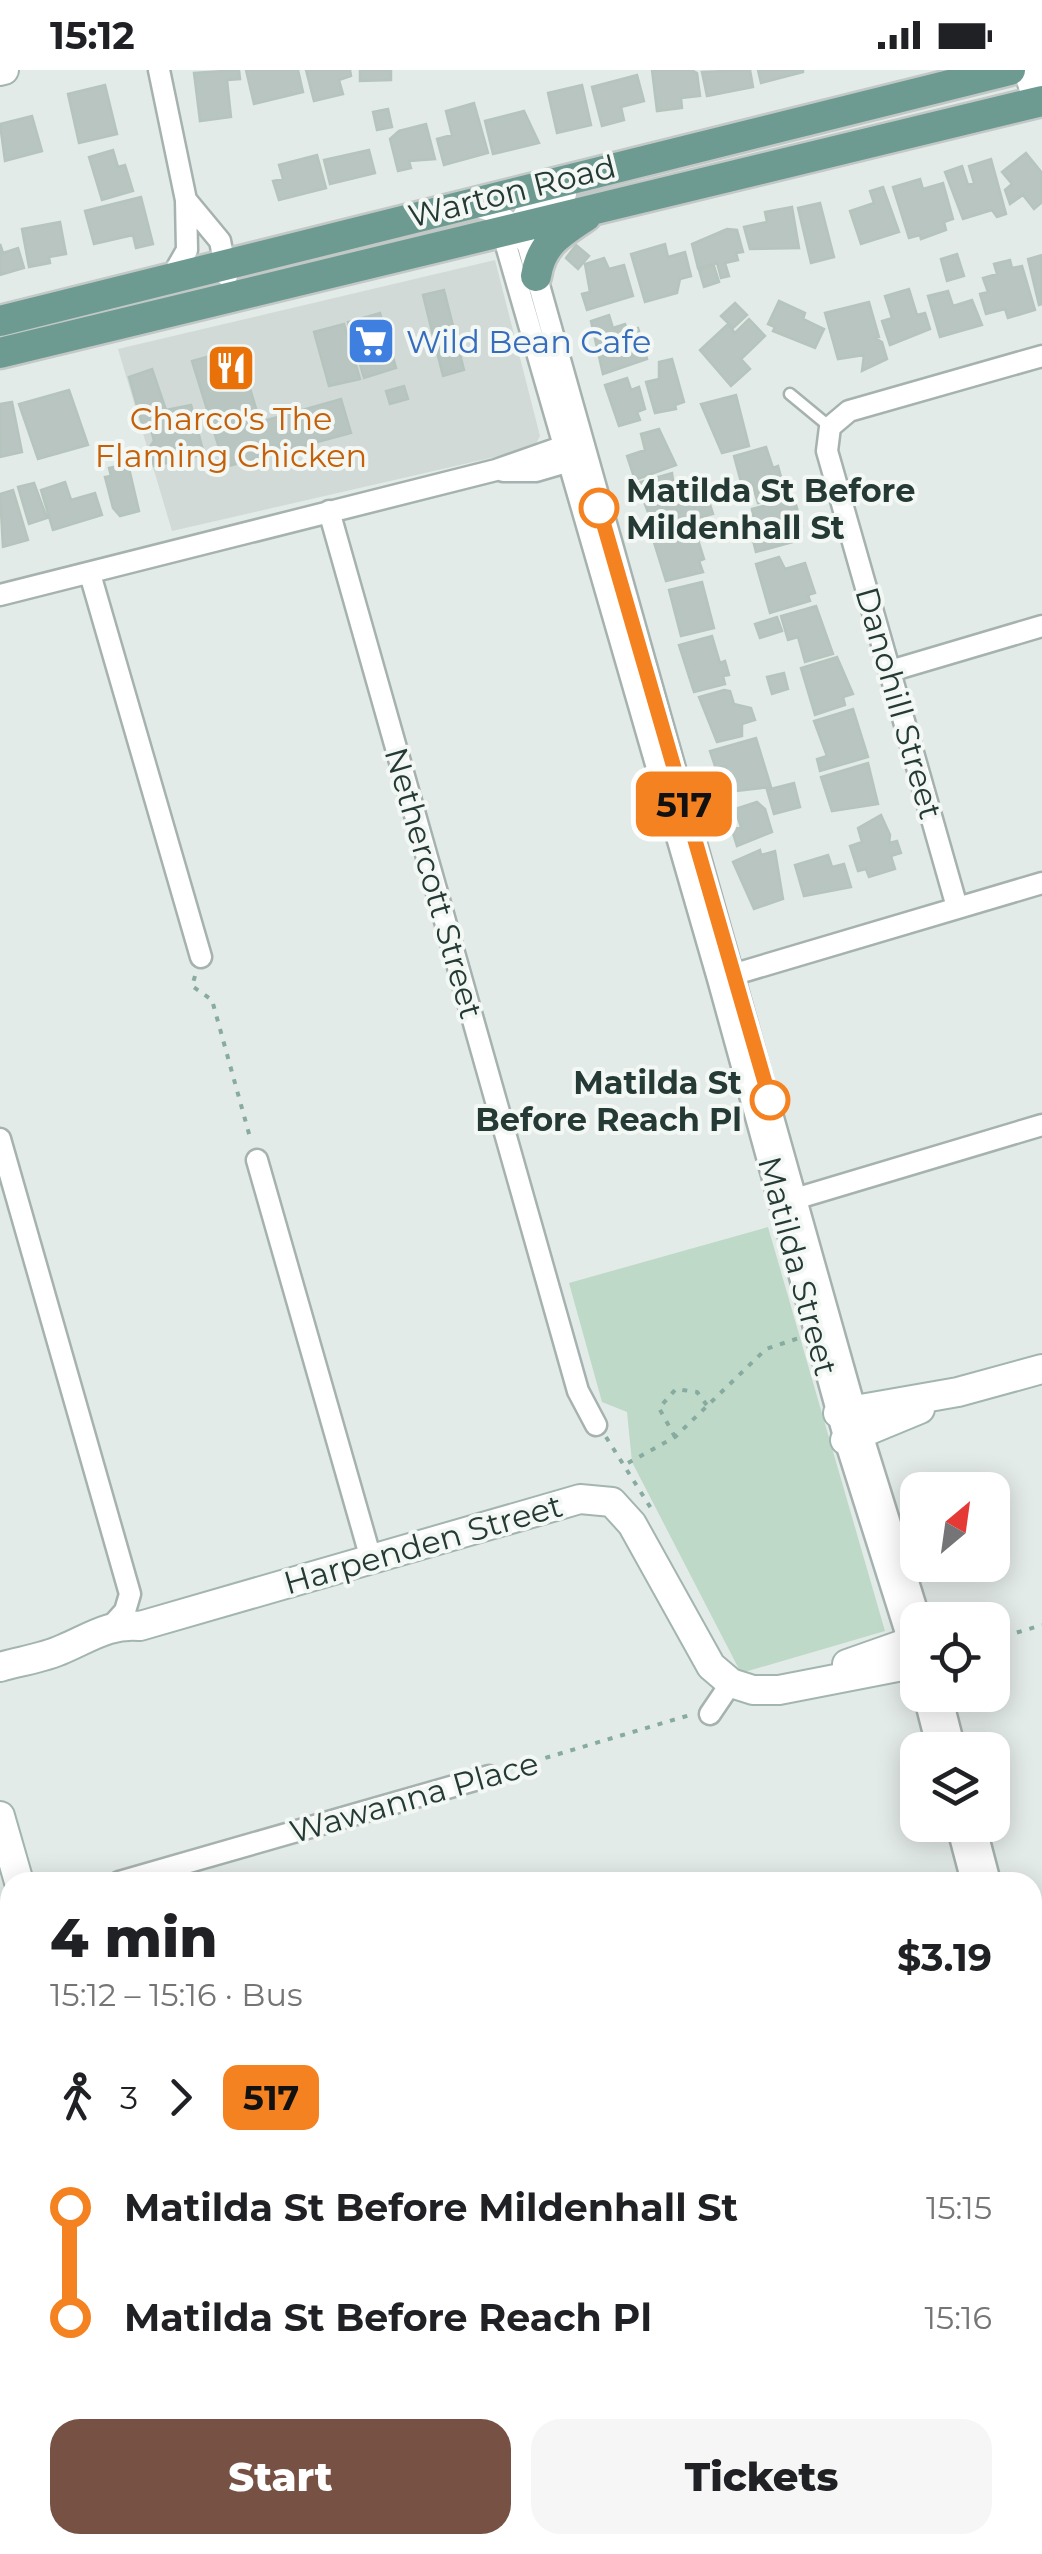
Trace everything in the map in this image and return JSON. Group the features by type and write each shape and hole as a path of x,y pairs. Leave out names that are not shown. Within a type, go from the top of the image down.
{"main road":[{"name":"Warton Road","path":"0,321 1000,71"},
{"name":"Warton Road","path":"0,353 1040,101"},
{"path":"536,276 540,253 547,244 600,205"},
{"path":"264,254 273,286"},
{"path":"138,286 148,317"}],"street":[{"path":"160,70 186,200 187,250 170,278"},
{"path":"1028,70 1040,101"},
{"path":"1000,71 1006,110"},
{"path":"450,206 485,208 514,226 537,204 668,168 687,148"},
{"path":"186,200 220,241 232,296"},
{"name":"Matilda Street","path":"514,226 528,246 574,451"},
{"name":"Matilda Street","path":"514,226 506,245 574,451 902,1602"},
{"path":"830,428 849,411 1042,356"},
{"name":"Danohill Street","path":"830,428 827,451 958,906"},
{"path":"0,595 496,470 536,470 574,451"},
{"name":"Nethercott Street","path":"329,511 578,1391 596,1425"},
{"path":"90,574 201,957"},
{"path":"890,671 1042,626"},
{"path":"726,977 1042,882"},
{"path":"789,1201 1042,1126"},
{"path":"0,1139 130,1594 125,1611 108,1630"},
{"path":"257,1160 372,1559"},
{"path":"850,1424 1042,1369"},
{"name":"Harpenden Street","path":"0,1667 64,1649 108,1630 140,1626 580,1499 612,1502 632,1524 712,1666 731,1684"},
{"name":"Harpenden Street","path":"64,1649 82,1651 129,1637 140,1626"},
{"path":"710,1714 731,1684 753,1690 779,1690 900,1655"},
{"name":"Wawanna Place","path":"154,1872 489,1776"},
{"path":"0,1816 16,1872"},
{"path":"963,1842 974,1872"},
{"path":"975,1842 976,1872"}],"lane":[{"path":"790,394 830,428"}],"path":[{"path":"201,957 192,986 212,1000 257,1160"},
{"path":"626,1464 675,1437 766,1349 804,1336"},
{"path":"675,1437 659,1408 676,1388 696,1392 708,1408"},
{"path":"596,1425 626,1464 654,1513"},
{"path":"1010,1635 1042,1625"},
{"name":"Wawanna Place","path":"489,1776 690,1715 710,1714"}],"shaded area":[{"path":"495,260 540,436 534,448 172,531 118,349"}],"green space":[{"path":"768,1227 885,1631 741,1673 632,1462 627,1412 602,1402 569,1283"}],"building":[{"path":"239,70 240,79 227,80 231,117 200,121 194,73"},
{"path":"246,70 298,70 303,92 254,104"},
{"path":"306,70 350,70 351,76 339,80 343,94 314,101"},
{"path":"360,70 391,70 391,80 360,81"},
{"path":"652,70 697,73 700,96 681,98 682,108 657,111"},
{"path":"750,70 753,87 707,96 702,72"},
{"path":"758,70 803,70 803,72 761,83"},
{"path":"637,75 644,101 621,107 624,120 602,126 592,87"},
{"path":"105,85 117,134 79,143 68,94"},
{"path":"582,85 591,125 557,133 548,93"},
{"path":"474,103 488,153 444,165 437,139 452,135 446,111"},
{"path":"388,109 392,127 377,130 373,112"},
{"path":"524,111 539,143 493,154 485,121"},
{"path":"32,116 42,151 5,161 0,124"},
{"path":"426,124 435,159 409,161 411,168 398,171 390,139 399,131"},
{"path":"113,150 118,167 125,165 133,191 102,200 89,157"},
{"path":"369,150 375,173 330,184 324,160"},
{"path":"1026,153 1042,173 1042,202 1034,209 1023,195 1010,204 1005,190 1012,184 1002,172"},
{"path":"317,155 326,188 279,200 273,181 283,179 279,165"},
{"path":"991,159 1006,214 997,217 992,210 963,219 945,172 962,166 968,185 974,183 969,166"},
{"path":"920,179 923,189 943,183 953,219 944,222 946,230 921,239 920,235 909,238 893,187"},
{"path":"883,187 899,232 861,244 850,211 874,203 870,191"},
{"path":"141,197 153,244 136,248 133,235 94,244 85,211"},
{"path":"820,203 834,257 811,263 798,208"},
{"path":"792,207 799,248 750,249 744,227 767,222 765,212"},
{"path":"60,222 66,254 49,257 50,263 29,267 22,229"},
{"path":"727,229 737,230 743,252 736,253 738,260 725,263 729,276 721,278 717,263 698,268 692,244"},
{"path":"0,244 3,253 18,248 24,268 0,275"},
{"path":"665,244 668,257 685,252 691,276 680,279 677,293 645,302 631,254"},
{"path":"576,245 589,256 578,269 566,258"},
{"path":"957,254 964,276 947,281 941,259"},
{"path":"1042,255 1042,304 1039,305 1028,259"},
{"path":"604,258 609,269 624,265 633,296 587,310 582,294 590,292 585,264"},
{"path":"1010,260 1012,268 1022,266 1035,310 1008,318 1005,309 986,314 980,294 988,292 983,278 997,274 994,264"},
{"path":"714,266 719,282 704,287 699,270"},
{"path":"909,289 917,315 925,313 930,329 890,345 882,321 892,318 885,296"},
{"path":"444,290 464,370 443,376 423,295"},
{"path":"948,291 953,306 972,300 982,325 940,337 928,296"},
{"path":"779,301 805,313 803,319 824,329 815,348 773,331 775,327 768,324"},
{"path":"869,302 879,337 875,338 882,342 887,359 862,371 864,355 838,359 825,313"},
{"path":"735,303 747,315 733,328 721,316"},
{"path":"380,313 396,368 364,378 348,322"},
{"path":"609,315 613,328 625,324 628,331 638,328 647,359 603,374 591,321"},
{"path":"749,319 765,336 741,359 750,369 731,386 700,350 728,324 735,333"},
{"path":"344,324 360,379 329,386 314,332"},
{"path":"238,348 260,422 341,399 351,433 225,467 192,361"},
{"path":"672,359 684,402 675,405 676,409 655,413 646,382 659,379 659,362"},
{"path":"152,369 166,410 191,405 204,454 154,466 149,448 154,441 151,429 144,430 129,377"},
{"path":"627,378 631,390 639,387 645,409 637,412 640,420 619,426 605,385"},
{"path":"404,386 408,399 390,404 386,391"},
{"path":"69,390 88,445 38,459 19,404"},
{"path":"736,395 749,446 722,453 701,404"},
{"path":"12,402 22,452 0,457 0,404"},
{"path":"659,429 676,465 635,480 627,456 645,450 641,434"},
{"path":"766,447 773,468 778,466 784,488 779,489 781,496 758,503 752,483 742,486 734,456"},
{"path":"128,464 139,511 120,516 113,508 105,477 111,476 109,468"},
{"path":"672,473 676,504 691,500 697,520 655,531 637,483"},
{"path":"65,482 71,500 95,493 102,515 53,530 41,490"},
{"path":"34,483 47,518 29,524 18,487"},
{"path":"13,490 28,540 3,547 0,494"},
{"path":"708,498 713,514 698,518 693,502"},
{"path":"794,498 802,526 793,529 796,541 756,552 748,521 754,520 752,509"},
{"path":"694,527 704,559 699,561 703,572 666,581 653,539"},
{"path":"779,557 785,569 805,563 815,593 808,595 810,601 770,613 756,564"},
{"path":"702,582 714,628 681,636 669,590"},
{"path":"816,606 833,654 805,662 798,637 788,640 781,616"},
{"path":"777,617 782,631 760,638 755,624"},
{"path":"712,636 720,663 725,661 729,675 723,676 725,684 694,692 679,645"},
{"path":"837,657 853,694 843,697 845,705 815,715 801,668"},
{"path":"784,673 788,689 772,694 767,677"},
{"path":"730,691 734,704 751,708 755,720 742,724 742,736 717,742 699,697"},
{"path":"853,709 868,757 820,771 817,759 827,756 814,721"},
{"path":"756,738 771,787 737,791 725,766 716,769 710,751"},
{"path":"868,763 878,804 832,811 821,777"},
{"path":"794,783 800,807 774,814 767,790"},
{"path":"757,802 765,809 772,832 737,846 732,830 741,827 735,809"},
{"path":"881,815 890,835 889,843 897,841 901,853 891,856 895,869 869,877 866,869 858,871 850,846 862,842 858,828"},
{"path":"760,850 761,855 775,851 783,899 754,909 733,862"},
{"path":"828,855 832,867 844,864 851,887 804,896 795,865"}],"bus line":[{"name":"517","path":"599,508 770,1100"}],"place":[{"name":"Wild Bean Cafe","path":"371,341"},
{"name":"Charco's The Flaming Chicken","path":"231,368"},
{"name":"Matilda St Before Mildenhall St","path":"599,508"},
{"name":"Matilda St Before Reach Pl","path":"770,1100"}]}
